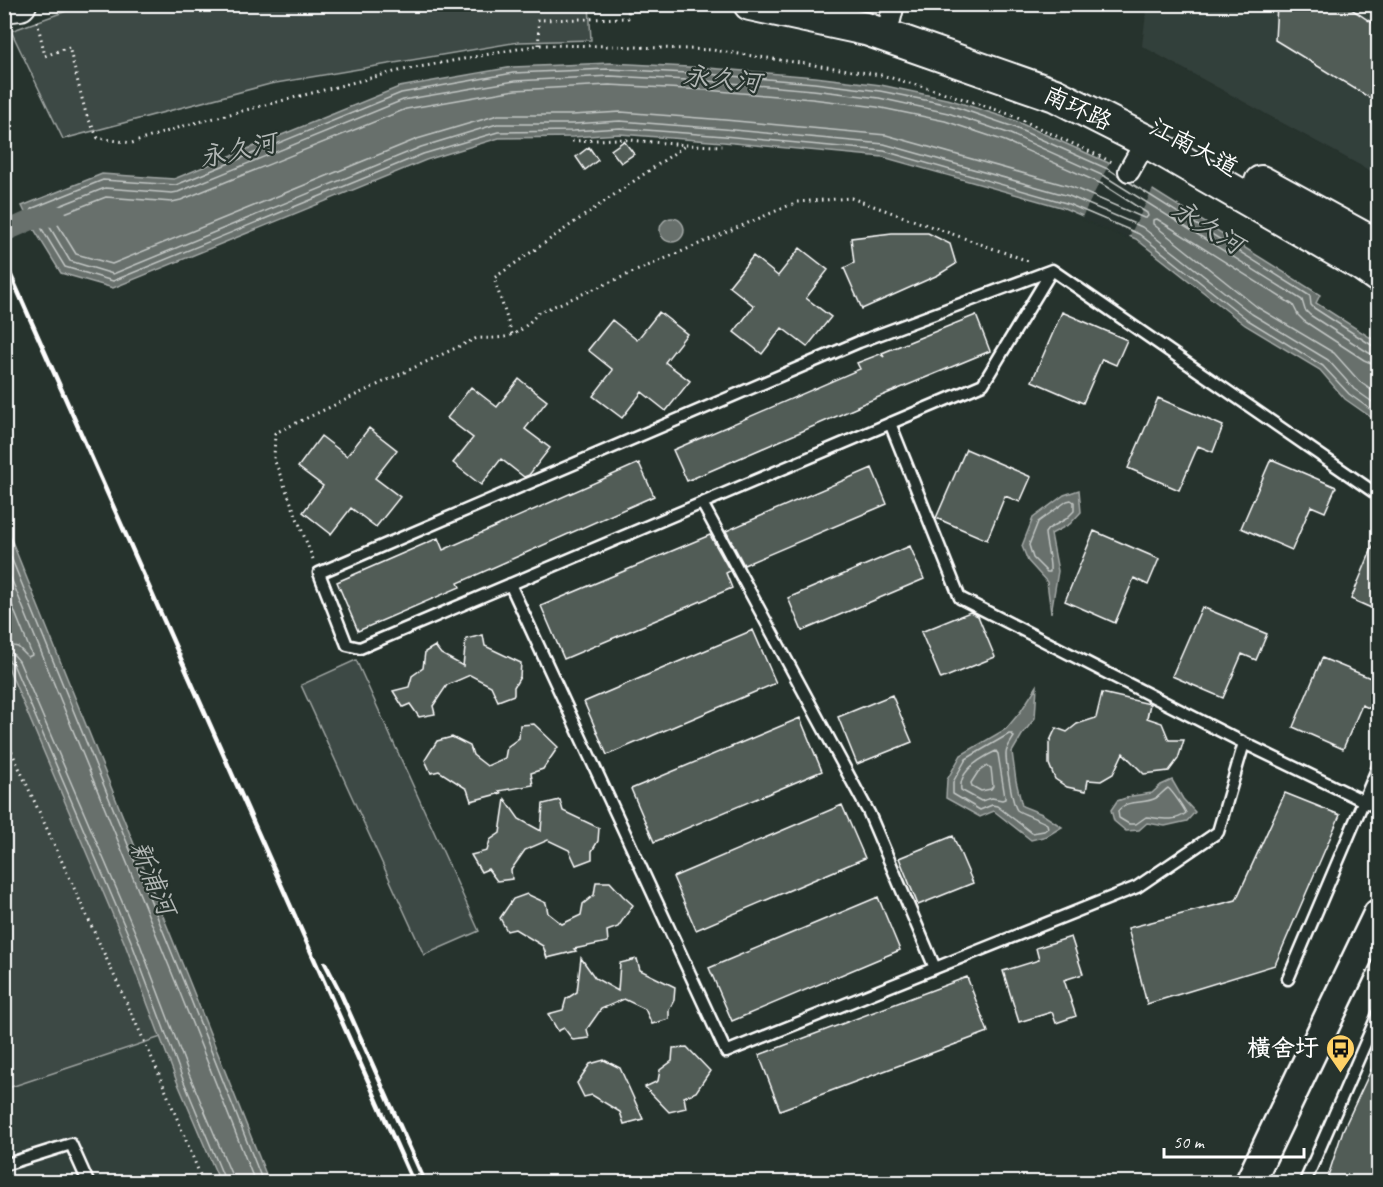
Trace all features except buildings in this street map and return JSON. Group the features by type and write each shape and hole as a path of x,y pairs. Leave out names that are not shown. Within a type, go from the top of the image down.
{"main road":[{"name":"南环路","path":"750,4 866,30 1055,95 1146,141 1378,276"},
{"name":"江南大道","path":"833,4 886,11 980,50 1059,79 1157,126 1378,246"},
{"path":"4,6 28,10"},
{"path":"1250,1182 1378,914"},
{"path":"1262,1182 1347,1007 1378,936"}],"street":[{"path":"1122,166 1146,141"}],"lane":[{"path":"1052,270 983,384 360,648 347,645 319,573 860,342 1052,270"},
{"path":"1052,270 1378,495"},
{"path":"890,423 960,598 1378,808"},
{"path":"702,503 868,813 935,968"},
{"path":"510,584 726,1052 1137,887 1218,832 1244,742"},
{"path":"1288,979 1378,767"},
{"path":"1305,1182 1378,1014"},
{"path":"4,1165 70,1144 88,1182"}],"path":[{"path":"539,45 538,20 628,18 629,4"},
{"path":"28,10 45,56 69,47 86,114 98,138 132,143 187,126 398,71 539,45 713,50 881,75 1009,114 1122,166"},
{"path":"572,141 618,139 722,146"},
{"path":"512,334 494,278 686,145"},
{"path":"319,573 274,459 275,433 477,338 500,339 523,330 538,313 797,202 851,198 1052,270"},
{"path":"4,735 156,1067 203,1182"}],"shaded area":[{"path":"589,4 591,40 519,42 270,84 63,139 11,31 83,5"},
{"path":"1147,5 1378,5 1378,175 1142,46"},
{"path":"5,595 251,1182 5,1182"},
{"path":"4,638 173,1033 5,1089 4,1089"},
{"path":"356,660 479,931 424,955 301,685"}],"water":[{"path":"610,63 708,68 881,85 951,100 1013,120 1113,165 1320,295 1316,303 1377,342 1378,340 1378,422 1345,399 1320,370 1245,325 1136,239 1064,208 883,157 619,134 499,138 426,160 113,288 61,273 22,206 102,174 174,179 399,87 513,67"},
{"path":"672,218 681,221 684,230 681,239 672,242 663,239 660,230 663,221"},
{"path":"1079,490 1081,512 1070,524 1051,534 1058,571 1051,613 1047,582 1028,561 1022,546 1033,518 1064,495"},
{"path":"5,524 269,1182 220,1182 176,1079 125,944 5,660"},
{"path":"1037,686 1035,718 1012,752 1016,781 1022,806 1042,814 1062,827 1047,836 1031,840 994,811 980,817 946,798 947,780 961,755 1006,729"},
{"path":"1172,780 1183,799 1195,812 1187,821 1165,826 1147,823 1139,830 1126,831 1114,821 1111,810 1117,801 1152,793 1161,785"}],"pier":[{"path":"1111,160 1154,187 1128,239 1081,219"}],"waterway":[{"name":"永久河","path":"4,232 29,221 56,215"}],"railway":[{"path":"4,260 413,1182"},
{"path":"325,963 425,1182"}],"place":[{"name":"横舍圩","path":"1340,1074"}],"water label":[{"name":"新浦河","path":"153,878"}]}
